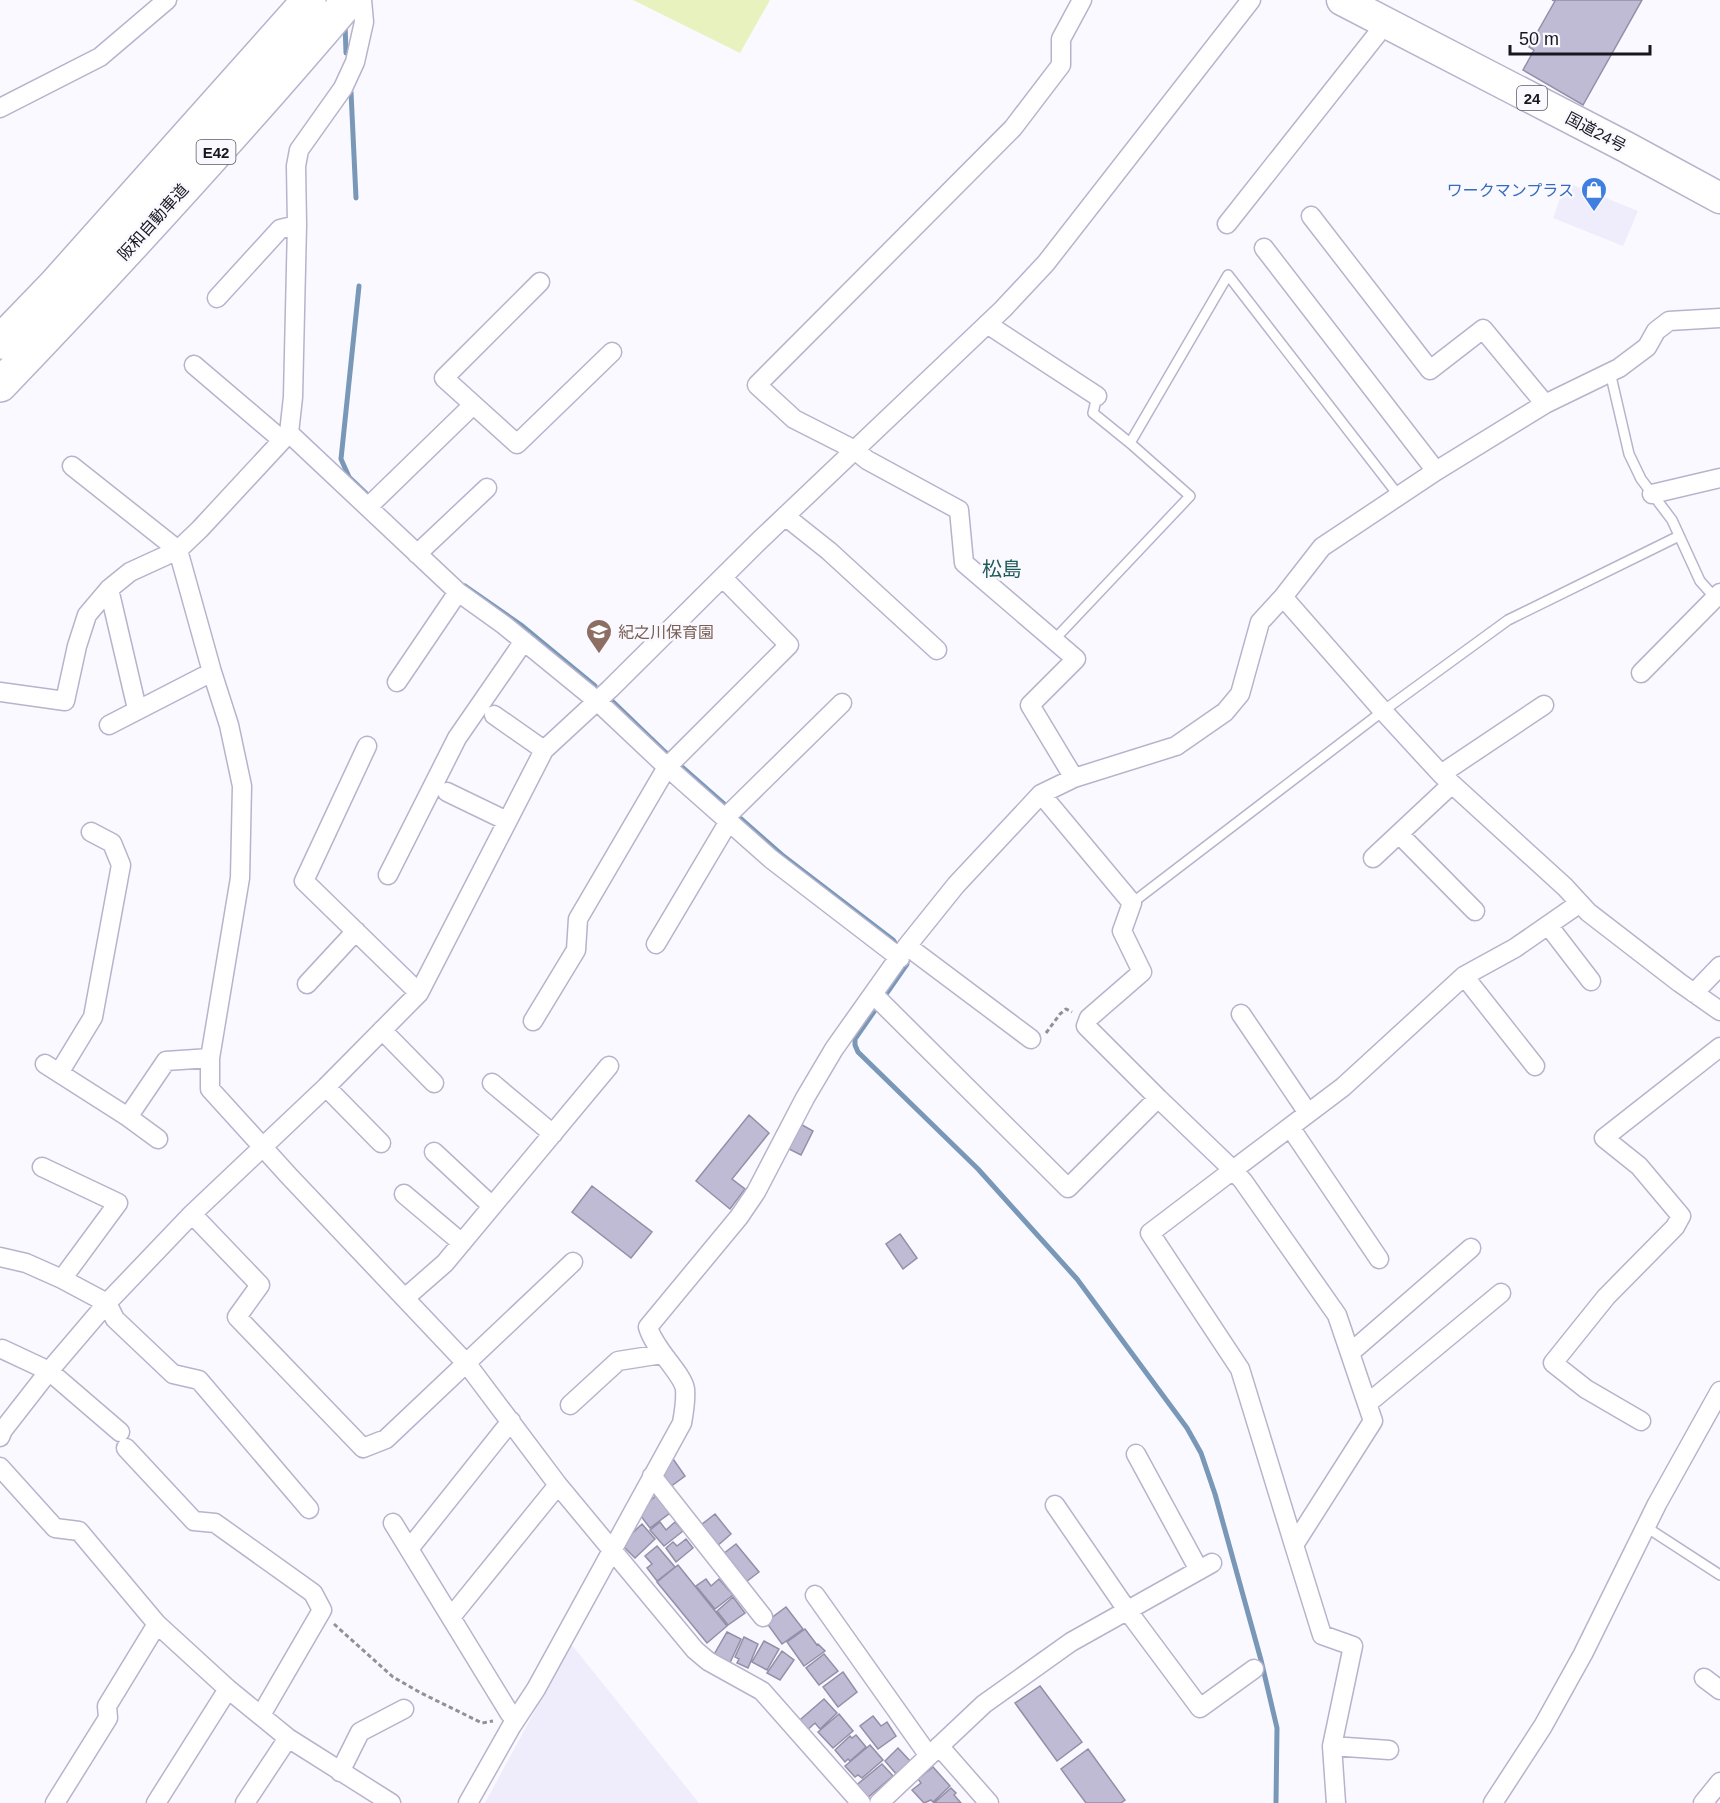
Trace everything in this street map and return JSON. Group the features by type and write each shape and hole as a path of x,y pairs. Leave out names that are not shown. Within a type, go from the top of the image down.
{"highway":[{"name":"阪和自動車道","path":"0,385 68,293 309,0"},
{"name":"阪和自動車道","path":"0,342 68,293 171,203 349,0"},
{"name":"国道24号","path":"1342,0 1720,198"}],"street":[{"path":"0,108 100,57 167,0"},
{"path":"0,692 65,701 77,646 87,615 109,589 130,572 178,550 286,436 293,397 298,150 343,88 355,63 364,22 362,0"},
{"path":"1074,778 1030,705 1076,659 964,564 959,510 867,460 855,450 794,419 757,385 1013,129 1061,65 1061,39 1082,0"},
{"path":"0,1437 49,1371 107,1303 192,1214 326,1087 420,993 544,750 987,324 1047,263 1251,0"},
{"path":"1227,224 1386,23"},
{"path":"1311,216 1430,370 1483,329 1545,404"},
{"path":"217,298 280,229 297,225"},
{"path":"1264,248 1436,471"},
{"path":"540,282 444,378 516,444 612,352"},
{"path":"468,1803 511,1727 536,1689 682,1423 685,1409 685,1386 651,1339 648,1327 739,1217 756,1192 834,1048 878,999 903,952 956,885 1041,794 1074,778 1176,746 1225,712 1240,694 1260,622 1322,547 1436,471 1545,404 1619,368 1647,347 1656,331 1670,321 1720,318"},
{"path":"987,324 1097,396"},
{"path":"194,365 372,503 421,550 458,592 524,641 672,762 729,815 771,859 1031,1039"},
{"path":"372,503 473,405"},
{"path":"72,466 178,550 229,725 242,786 240,878 210,1058 210,1089 467,1364 558,1485 695,1650 708,1660 762,1690 861,1803"},
{"path":"1652,494 1720,478"},
{"path":"421,550 487,488"},
{"path":"785,516 829,551 937,650"},
{"path":"533,1021 576,950 578,918 672,762 789,645 723,578"},
{"path":"109,589 137,710"},
{"path":"397,682 458,592"},
{"path":"1283,597 1383,711 1447,779 1588,912 1720,1011"},
{"path":"1641,673 1718,598"},
{"path":"388,875 457,738 524,641"},
{"path":"109,725 212,672"},
{"path":"656,944 729,815 842,702"},
{"path":"1374,858 1399,834 1447,779 1544,705"},
{"path":"494,715 544,750"},
{"path":"367,746 304,881 420,993"},
{"path":"447,792 507,821"},
{"path":"1041,794 1132,903 1122,931 1142,972 1089,1018 1086,1026 1243,1180 1337,1315 1373,1421 1294,1545"},
{"path":"91,832 112,843 121,865 93,1017 52,1068 158,1139"},
{"path":"1399,834 1475,911"},
{"path":"1336,1803 1332,1746 1353,1646 1322,1635 1240,1369 1150,1233 1343,1087 1464,976 1515,948 1581,903"},
{"path":"1548,925 1591,981"},
{"path":"307,984 356,931"},
{"path":"1694,993 1720,966"},
{"path":"1464,976 1535,1066"},
{"path":"878,999 1068,1188 1158,1098"},
{"path":"1241,1014 1308,1113"},
{"path":"382,1029 434,1083"},
{"path":"1641,1421 1587,1389 1553,1363 1606,1297 1675,1227 1682,1216 1639,1166 1604,1138 1720,1047"},
{"path":"128,1117 166,1061 210,1058"},
{"path":"405,1299 445,1263 609,1066"},
{"path":"492,1083 553,1134"},
{"path":"326,1087 381,1143"},
{"path":"1290,1127 1379,1259"},
{"path":"434,1152 492,1206"},
{"path":"42,1167 118,1203 62,1279"},
{"path":"404,1194 462,1243"},
{"path":"192,1214 260,1286 237,1317 363,1448 386,1440 573,1262"},
{"path":"1350,1353 1471,1248"},
{"path":"0,1257 26,1263 107,1303 115,1319 173,1374 199,1380 309,1509"},
{"path":"1367,1404 1501,1293"},
{"path":"2,1349 49,1371 123,1440 194,1521 215,1523 313,1593 322,1610 261,1715"},
{"path":"570,1405 618,1361 662,1354"},
{"path":"1493,1803 1543,1726 1578,1664 1646,1527 1720,1391"},
{"path":"409,1549 511,1422"},
{"path":"879,1803 994,1697 1071,1642 1206,1566 1136,1454"},
{"path":"0,1467 55,1528 79,1531 158,1624 228,1689 288,1738 391,1803"},
{"path":"652,1476 763,1617"},
{"path":"450,1617 558,1485"},
{"path":"1055,1505 1127,1610 1200,1708 1254,1669"},
{"path":"393,1523 510,1714"},
{"path":"814,1595 934,1751 989,1803"},
{"path":"55,1803 108,1718 107,1706 158,1624"},
{"path":"1704,1678 1720,1690"},
{"path":"156,1803 228,1689"},
{"path":"340,1772 360,1732 404,1709"},
{"path":"245,1803 288,1738"},
{"path":"1332,1746 1389,1750"},
{"path":"1703,1803 1720,1782"}],"lane":[{"path":"1130,442 1228,275 1399,496"},
{"path":"1610,372 1629,454 1641,479 1672,520 1700,582 1718,598"},
{"path":"1054,640 1190,496 1130,442 1093,413 1097,396"},
{"path":"1132,903 1383,711 1508,620 1679,536"},
{"path":"1646,1527 1720,1575"}],"path":[{"path":"1031,1039 1035,1043 1042,1039 1066,1009 1086,1026"},
{"path":"322,1610 343,1634 393,1677 421,1693 482,1723 510,1714"}],"shaded area":[{"path":"1566,182 1638,211 1623,246 1553,218"},
{"path":"571,1644 699,1803 485,1803"}],"green space":[{"path":"633,0 770,0 740,53"}],"building":[{"path":"1552,0 1642,0 1583,105 1523,70 1534,50 1529,47 1555,1"},
{"path":"749,1115 769,1133 732,1179 745,1189 730,1209 696,1181"},
{"path":"797,1122 813,1131 801,1155 785,1147"},
{"path":"592,1186 652,1232 631,1258 572,1212"},
{"path":"900,1234 917,1258 903,1269 886,1244"},
{"path":"671,1456 685,1476 670,1487 658,1471"},
{"path":"656,1496 670,1513 650,1528 637,1511"},
{"path":"715,1514 731,1534 716,1547 697,1528"},
{"path":"660,1522 666,1530 675,1522 683,1531 664,1546 650,1530"},
{"path":"642,1524 655,1539 635,1558 621,1544"},
{"path":"686,1539 693,1548 676,1562 666,1548 673,1542 677,1546"},
{"path":"736,1544 759,1572 742,1585 719,1557"},
{"path":"657,1546 675,1567 657,1581 647,1568 652,1564 645,1556"},
{"path":"678,1565 727,1626 707,1643 657,1582"},
{"path":"706,1579 711,1586 719,1579 733,1595 715,1609 696,1586"},
{"path":"733,1597 745,1613 728,1625 717,1611"},
{"path":"786,1607 803,1629 782,1644 766,1622"},
{"path":"805,1629 817,1645 825,1651 804,1666 787,1642"},
{"path":"727,1632 741,1639 728,1667 712,1658"},
{"path":"744,1637 758,1644 748,1668 737,1663 739,1659 735,1657"},
{"path":"764,1641 779,1649 767,1670 752,1662"},
{"path":"782,1651 794,1660 780,1680 767,1673"},
{"path":"824,1654 838,1671 819,1685 806,1668"},
{"path":"843,1672 857,1692 838,1707 823,1687"},
{"path":"1040,1686 1082,1742 1057,1761 1015,1703"},
{"path":"824,1699 837,1713 820,1729 815,1723 803,1734 794,1725"},
{"path":"839,1714 853,1731 833,1748 818,1732"},
{"path":"873,1716 881,1726 887,1722 896,1736 878,1749 860,1726"},
{"path":"856,1735 866,1747 850,1761 848,1759 845,1762 835,1750 850,1736 852,1738"},
{"path":"870,1745 883,1760 862,1778 858,1775 855,1777 845,1766"},
{"path":"898,1748 911,1762 897,1775 885,1761"},
{"path":"1088,1749 1125,1800 1121,1803 1086,1803 1061,1769"},
{"path":"882,1764 893,1776 865,1800 854,1787"},
{"path":"933,1767 950,1786 933,1802 931,1800 924,1803 912,1790 921,1783 918,1779"},
{"path":"951,1788 961,1803 934,1803"}],"waterway":[{"path":"345,23 346,53"},
{"path":"351,92 356,198"},
{"path":"359,286 341,459 349,477 373,500"},
{"path":"465,586 521,625 595,686"},
{"path":"608,697 665,752 782,855 893,940 899,949"},
{"path":"906,959 907,964 855,1039 858,1052 978,1169 1077,1279 1187,1428 1201,1453 1215,1494 1261,1660 1277,1728 1276,1803"}],"place":[{"name":"ワークマンプラス","path":"1594,213"},
{"name":"紀之川保育園","path":"599,655"}],"district":[{"name":"松島","path":"1002,569"}]}
